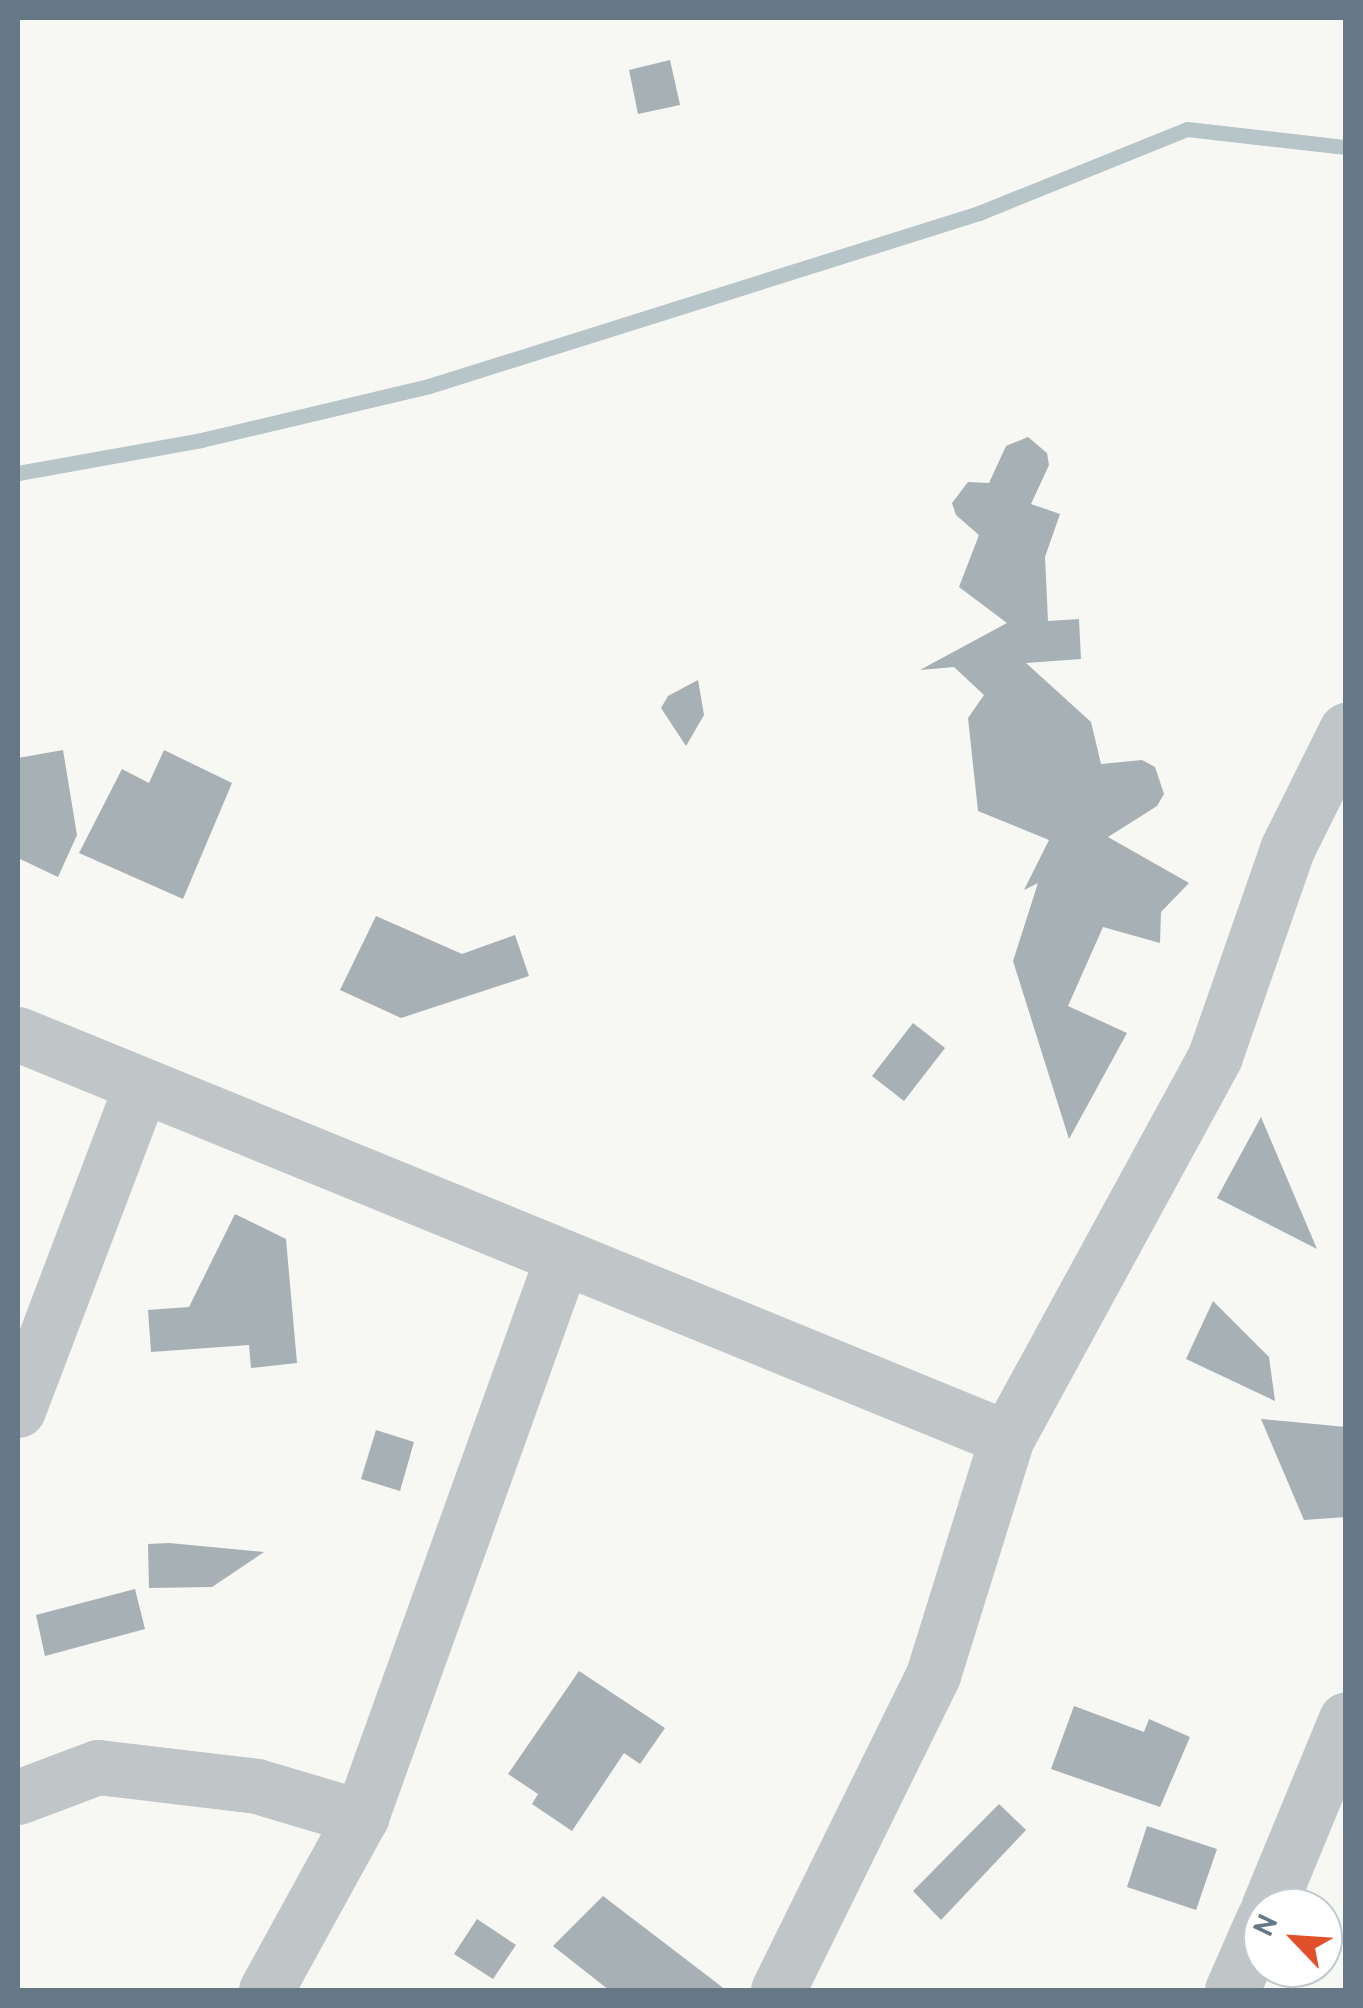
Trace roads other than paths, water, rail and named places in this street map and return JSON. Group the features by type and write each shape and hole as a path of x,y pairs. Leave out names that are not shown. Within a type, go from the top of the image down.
{"street":[{"path":"778,1990 932,1675 1007,1438 1216,1056 1286,849 1346,730"},
{"path":"18,1034 1007,1438"},
{"path":"18,1410 141,1087"},
{"path":"266,1990 361,1817 562,1258"},
{"path":"1276,1888 1346,1719"},
{"path":"18,1797 98,1768 257,1786 361,1817"},
{"path":"1232,1990 1243,1965"}],"waterway":[{"path":"18,473 201,440 429,386 979,213 1187,129 1346,147"}]}
